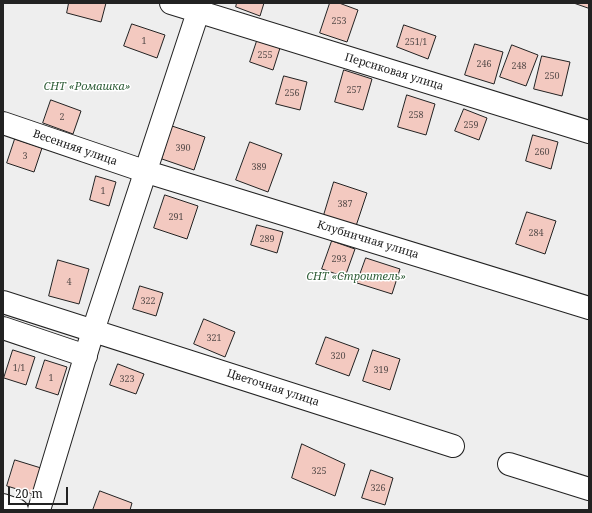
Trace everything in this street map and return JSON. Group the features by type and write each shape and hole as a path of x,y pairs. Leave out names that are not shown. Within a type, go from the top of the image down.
{"street":[{"name":"Персиковая улица","path":"171,3 200,8 589,132"},
{"path":"38,510 93,331 200,8"},
{"name":"Весенняя улица","path":"3,123 146,172"},
{"name":"Клубничная улица","path":"146,172 589,308"},
{"name":"Цветочная улица","path":"3,302 453,446"},
{"path":"3,328 86,356"},
{"path":"509,464 589,489"},
{"path":"3,505 17,510"}],"green space":[{"name":"СНТ «Строитель»","path":"3,3 589,3 589,510 3,510"}],"building":[{"path":"69,3 106,3 101,22 67,13"},
{"path":"237,3 264,3 260,16 236,7"},
{"path":"330,3 339,3 358,10 347,42 320,33"},
{"path":"574,3 589,3 589,8"},
{"path":"132,24 165,35 157,58 124,46"},
{"path":"404,25 436,36 428,59 397,47"},
{"path":"257,41 280,48 273,70 250,62"},
{"path":"475,44 503,52 494,84 465,75"},
{"path":"512,45 538,55 526,86 500,77"},
{"path":"542,56 570,62 562,96 534,89"},
{"path":"344,70 372,79 363,110 335,102"},
{"path":"284,76 307,82 300,110 276,104"},
{"path":"407,95 435,104 426,135 398,127"},
{"path":"51,100 81,111 73,134 43,123"},
{"path":"464,109 487,118 479,140 455,131"},
{"path":"172,126 205,137 194,170 162,159"},
{"path":"533,135 558,142 551,169 526,161"},
{"path":"15,139 42,148 34,172 7,163"},
{"path":"250,142 282,154 268,192 236,180"},
{"path":"96,176 116,182 109,206 90,200"},
{"path":"334,182 367,193 356,226 324,215"},
{"path":"165,195 198,206 187,239 154,228"},
{"path":"527,212 556,221 545,254 516,244"},
{"path":"257,225 283,232 277,253 251,245"},
{"path":"332,241 355,249 345,277 322,269"},
{"path":"366,258 400,269 392,294 357,283"},
{"path":"58,260 89,269 79,304 49,296"},
{"path":"140,286 163,293 156,316 133,309"},
{"path":"204,319 235,332 225,357 194,344"},
{"path":"326,337 359,349 349,376 316,364"},
{"path":"13,350 35,357 26,385 4,378"},
{"path":"373,350 400,359 390,390 363,381"},
{"path":"45,360 67,367 58,395 36,388"},
{"path":"118,364 144,374 136,394 110,385"},
{"path":"302,444 345,464 335,496 292,478"},
{"path":"15,460 41,468 33,494 7,486"},
{"path":"371,470 393,478 385,505 362,498"},
{"path":"100,491 132,503 130,510 93,510"}],"park label":[{"name":"СНТ «Ромашка»","path":"87,87"}]}
